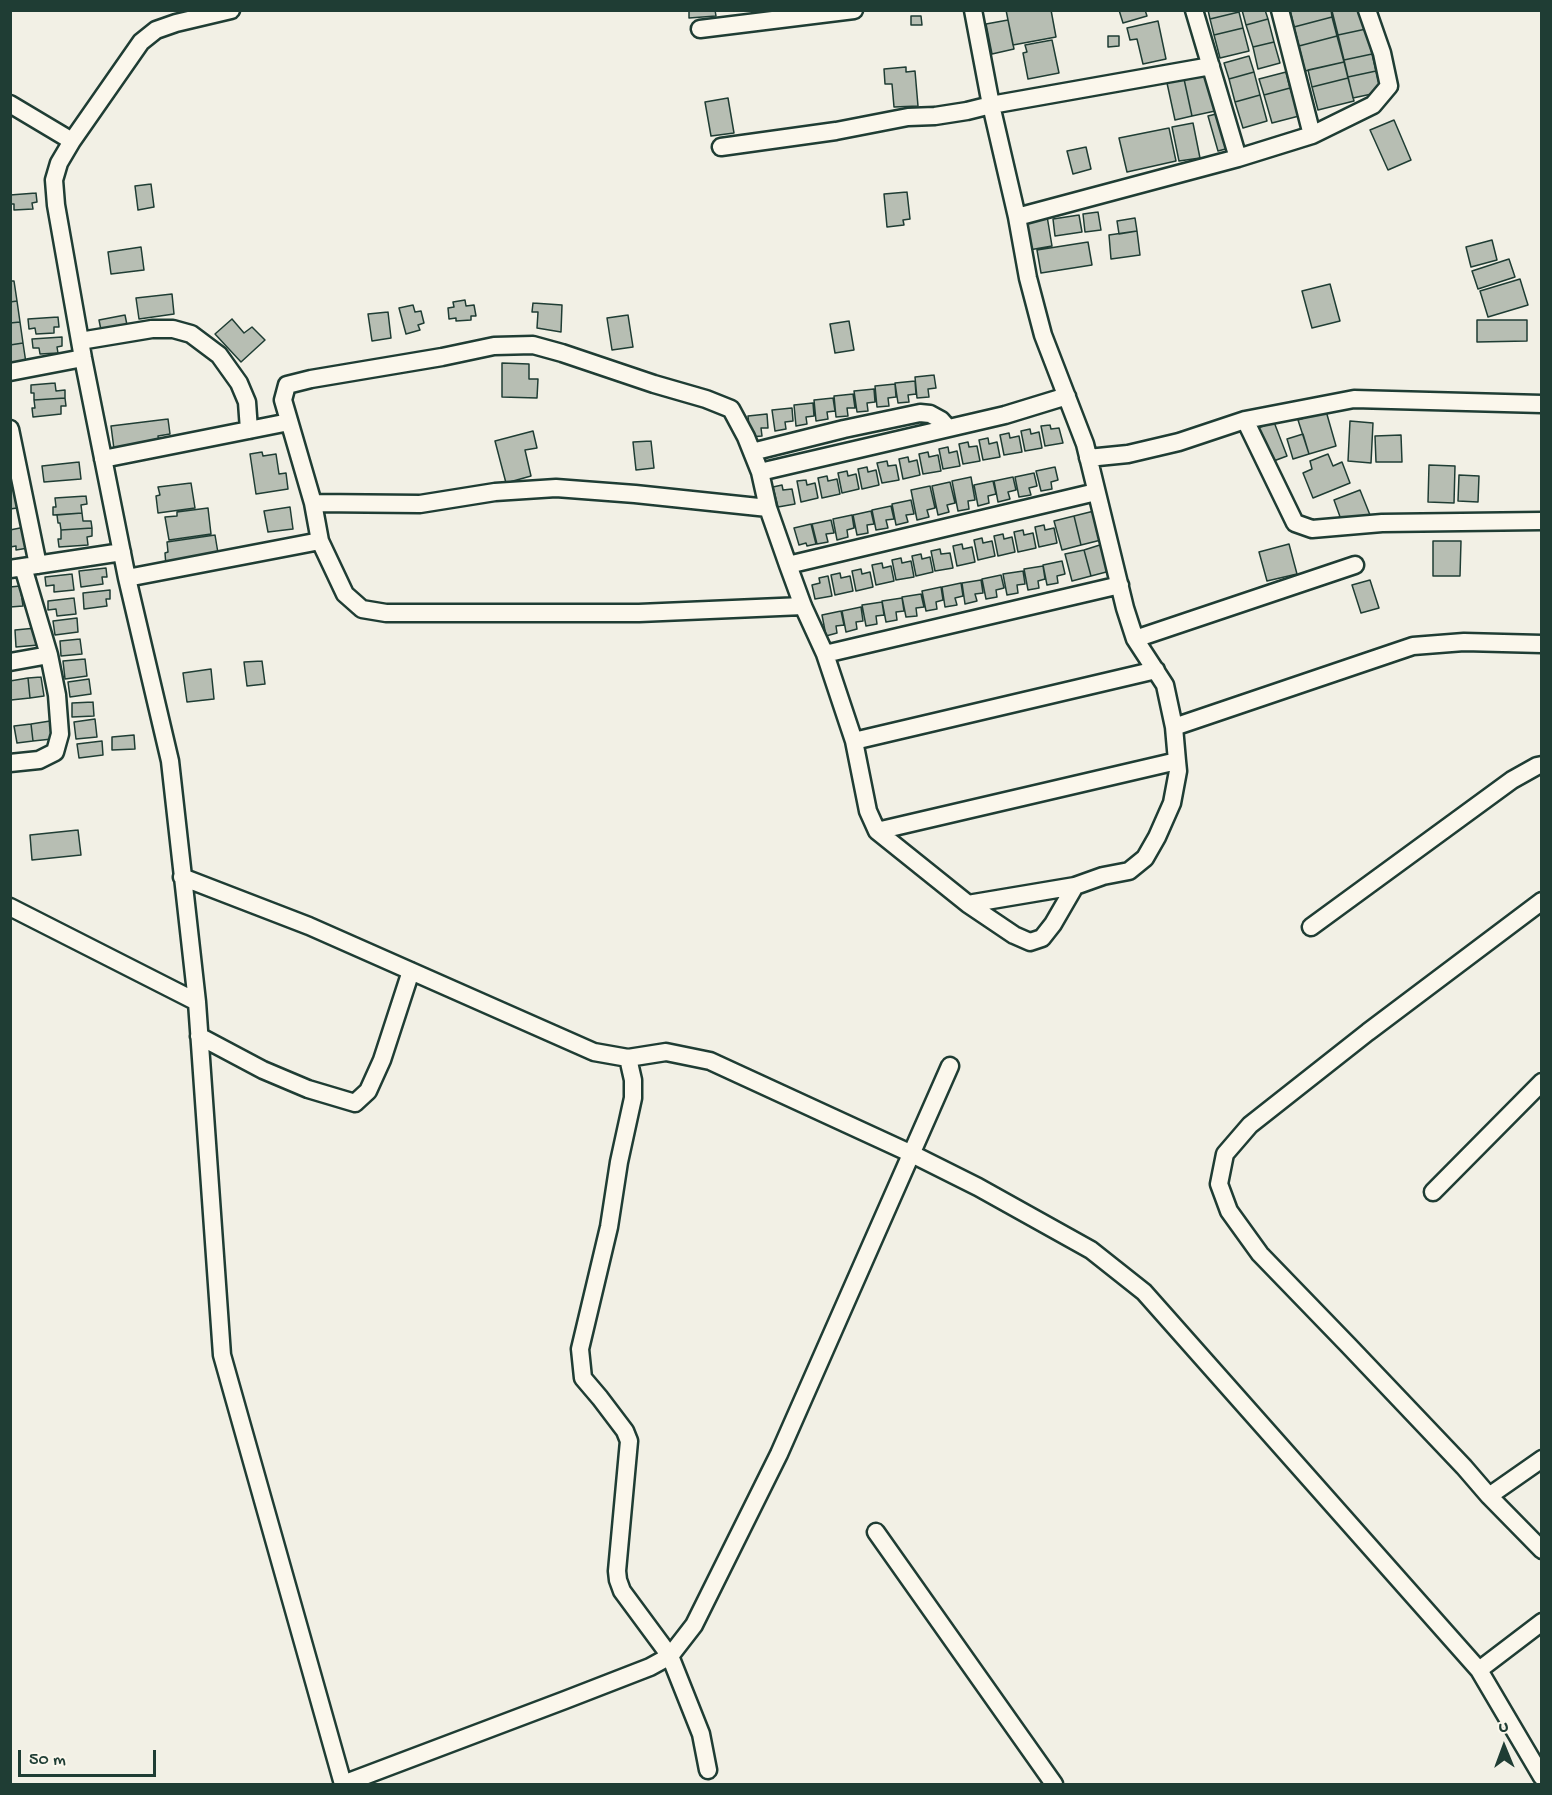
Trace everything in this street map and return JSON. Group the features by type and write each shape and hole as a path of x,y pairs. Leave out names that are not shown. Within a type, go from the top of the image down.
{"street":[{"path":"231,10 156,30 141,42 72,141 59,163 54,180 56,205 82,358 127,578 170,761 197,1002 222,1355 343,1784 650,1667 670,1656 694,1625 779,1454 950,1065"},
{"path":"699,29 854,10"},
{"path":"968,904 1075,885 1128,871 1146,858 1157,837 1172,803 1178,771 1174,727 1166,685 1135,639 1085,444 1043,335 1028,278 973,10"},
{"path":"1194,10 1238,158"},
{"path":"1280,10 1312,135"},
{"path":"1017,217 1238,158 1312,135 1373,105 1389,86 1382,53 1367,10"},
{"path":"721,147 836,131 909,117 967,111 1211,66"},
{"path":"10,105 72,141"},
{"path":"80,341 152,329 173,329 191,334 219,355 239,382 247,402 249,430"},
{"path":"804,606 639,614 386,613 362,609 345,594 320,541 313,503 283,400 287,385 494,346 533,345 562,352 731,409 746,437 760,472 768,508 788,566 825,654 854,741 868,811 877,831 968,904 1014,935 1030,942 1042,938 1053,924 1075,885"},
{"path":"10,372 82,358"},
{"path":"760,472 1005,415 1066,396"},
{"path":"1088,458 1128,454 1168,445 1245,420 1354,399 1542,404"},
{"path":"752,452 920,413 930,414 941,420 948,428"},
{"path":"1245,420 1295,523 1312,529 1382,523 1542,521"},
{"path":"103,459 289,422"},
{"path":"10,429 24,567 49,655 57,695 60,734 55,752 39,760 10,763"},
{"path":"313,503 420,504 495,492 556,488 768,508"},
{"path":"788,566 1096,492"},
{"path":"127,578 320,541"},
{"path":"24,567 122,552"},
{"path":"1135,639 1355,565"},
{"path":"825,654 1120,585"},
{"path":"1174,727 1413,646 1464,642 1542,644"},
{"path":"10,662 49,655"},
{"path":"854,741 1156,670"},
{"path":"877,831 1177,761"},
{"path":"1311,927 1512,780 1542,765"},
{"path":"182,877 309,926 594,1052 628,1058 666,1052 710,1061 912,1154 978,1187 1091,1250 1144,1292 1479,1670 1542,1777"},
{"path":"1542,901 1368,1032 1251,1125 1225,1154 1219,1184 1229,1211 1260,1254 1542,1550"},
{"path":"11,904 197,1002"},
{"path":"199,1036 263,1070 308,1089 355,1103 369,1091 382,1060 411,971"},
{"path":"628,1058 633,1080 633,1098 619,1162 609,1227 580,1350 583,1378 625,1431 629,1441 618,1580 622,1591 670,1656 701,1734 708,1770"},
{"path":"1433,1192 1542,1082"},
{"path":"1489,1496 1542,1459"},
{"path":"876,1532 1054,1785"},
{"path":"1479,1670 1542,1622"}],"building":[{"path":"689,10 715,10 716,16 689,18"},
{"path":"1006,10 1051,10 1056,37 1013,45"},
{"path":"1119,10 1145,10 1147,16 1123,23"},
{"path":"1208,10 1239,10 1239,12 1210,19"},
{"path":"1242,10 1265,10 1268,19 1246,25"},
{"path":"1290,10 1331,10 1332,17 1294,27"},
{"path":"1361,10 1366,29 1338,35 1332,11"},
{"path":"1239,12 1243,28 1214,35 1210,19"},
{"path":"911,16 921,16 922,25 911,25"},
{"path":"1332,17 1337,36 1299,46 1294,27"},
{"path":"1268,19 1274,42 1253,47 1246,25"},
{"path":"1008,20 1014,49 992,54 986,24"},
{"path":"1158,21 1166,59 1143,64 1137,39 1130,40 1127,28"},
{"path":"1243,28 1249,51 1220,58 1214,35"},
{"path":"1366,29 1372,54 1344,60 1338,35"},
{"path":"1108,36 1119,36 1119,46 1108,47"},
{"path":"1337,36 1344,62 1305,71 1299,46"},
{"path":"1052,40 1059,73 1028,79 1023,53 1027,52 1025,45"},
{"path":"1274,42 1280,63 1258,69 1253,47"},
{"path":"1372,54 1376,71 1348,77 1344,60"},
{"path":"1249,56 1254,72 1229,79 1224,63"},
{"path":"1344,62 1348,78 1312,87 1308,70"},
{"path":"906,67 906,72 915,71 918,106 894,107 892,84 885,84 884,69"},
{"path":"1376,71 1381,92 1353,98 1348,77"},
{"path":"1254,72 1260,95 1235,102 1229,79"},
{"path":"1286,72 1290,88 1264,95 1259,79"},
{"path":"1206,74 1215,111 1192,116 1184,79"},
{"path":"1348,78 1354,101 1318,110 1312,87"},
{"path":"1184,79 1192,116 1175,120 1167,83"},
{"path":"1290,88 1299,116 1272,123 1264,95"},
{"path":"1260,95 1267,121 1243,128 1235,102"},
{"path":"728,98 734,133 711,136 705,102"},
{"path":"1224,112 1233,147 1218,151 1208,116"},
{"path":"1394,120 1411,160 1388,170 1370,130"},
{"path":"1193,123 1200,158 1179,161 1172,127"},
{"path":"1169,128 1176,161 1127,172 1119,138"},
{"path":"1086,147 1091,169 1073,174 1067,151"},
{"path":"151,184 154,207 138,210 135,186"},
{"path":"907,192 910,219 903,220 904,225 887,227 884,194"},
{"path":"36,193 37,202 32,203 33,209 14,210 14,204 10,204 10,195"},
{"path":"1098,212 1101,230 1085,232 1083,214"},
{"path":"1079,215 1082,232 1055,236 1053,219"},
{"path":"1047,216 1052,246 1029,250 1024,219"},
{"path":"1135,218 1137,231 1119,234 1117,221"},
{"path":"1137,231 1140,255 1111,259 1109,235"},
{"path":"1492,240 1497,260 1471,267 1466,247"},
{"path":"1088,242 1092,265 1041,273 1037,250"},
{"path":"141,247 144,270 111,274 108,252"},
{"path":"1509,259 1515,277 1478,289 1472,271"},
{"path":"1520,279 1528,305 1488,317 1480,291"},
{"path":"10,281 14,281 17,301 10,302"},
{"path":"1330,284 1340,321 1312,328 1302,291"},
{"path":"172,294 174,314 139,319 136,298"},
{"path":"465,300 466,306 474,305 476,316 471,316 471,320 449,319 448,308 454,307 453,302"},
{"path":"17,301 20,322 10,323 10,302"},
{"path":"533,303 562,305 561,332 537,328 538,312 532,312"},
{"path":"413,305 415,312 421,311 424,323 418,325 420,330 406,334 399,308"},
{"path":"388,312 391,338 372,341 368,314"},
{"path":"125,315 127,325 101,330 99,320"},
{"path":"628,315 633,347 612,350 607,318"},
{"path":"58,317 59,327 54,327 54,333 36,334 35,328 29,329 28,319"},
{"path":"232,319 244,333 252,327 265,340 241,362 215,334"},
{"path":"1477,320 1527,320 1527,341 1477,342"},
{"path":"849,321 854,350 835,353 830,324"},
{"path":"20,322 23,343 10,345 10,323"},
{"path":"62,337 62,346 57,347 58,353 40,354 39,348 33,348 32,339"},
{"path":"23,343 26,363 10,365 10,345"},
{"path":"502,363 529,364 529,379 538,379 537,398 502,397"},
{"path":"934,375 936,388 928,389 929,397 917,398 915,377"},
{"path":"915,381 916,394 908,395 909,402 898,403 895,383"},
{"path":"55,383 56,391 65,390 65,398 34,400 31,385"},
{"path":"895,384 896,397 888,398 889,406 877,407 875,386"},
{"path":"874,389 875,402 867,403 868,411 857,412 854,391"},
{"path":"853,394 855,408 847,408 848,416 836,417 834,396"},
{"path":"65,398 66,406 61,406 61,414 33,417 34,400"},
{"path":"833,398 835,411 827,412 828,419 816,421 814,400"},
{"path":"813,403 814,416 806,417 807,424 796,426 794,405"},
{"path":"792,408 793,421 785,422 786,429 775,431 772,410"},
{"path":"1326,411 1336,446 1309,454 1298,420"},
{"path":"767,414 768,428 761,428 762,436 750,437 748,416"},
{"path":"168,419 170,434 158,436 159,443 114,449 111,426"},
{"path":"1350,421 1373,423 1371,463 1348,461"},
{"path":"1274,422 1287,456 1271,462 1258,428"},
{"path":"1050,425 1051,429 1059,428 1063,443 1045,446 1041,426"},
{"path":"1030,429 1031,434 1039,432 1042,448 1025,451 1021,431"},
{"path":"533,431 537,448 525,450 531,476 506,483 495,441"},
{"path":"1009,433 1010,438 1019,436 1022,452 1004,455 1000,435"},
{"path":"1303,434 1309,454 1293,459 1287,439"},
{"path":"1401,435 1402,462 1376,462 1375,436"},
{"path":"988,438 989,444 997,442 1000,457 983,460 979,440"},
{"path":"651,441 654,468 636,470 633,442"},
{"path":"968,442 969,447 977,446 980,461 963,464 959,444"},
{"path":"948,447 949,453 957,451 960,466 943,469 939,449"},
{"path":"262,452 263,456 276,454 279,474 286,473 288,489 256,494 250,454"},
{"path":"928,452 929,457 938,455 941,471 923,474 919,454"},
{"path":"1328,454 1333,466 1342,462 1350,483 1313,498 1303,473 1312,469 1310,461"},
{"path":"908,457 909,462 917,460 920,475 903,479 899,459"},
{"path":"887,461 888,466 896,465 899,480 882,483 877,463"},
{"path":"79,462 81,479 44,482 42,466"},
{"path":"1429,465 1455,466 1454,503 1428,502"},
{"path":"867,467 868,472 876,470 879,485 862,489 858,469"},
{"path":"1055,467 1058,480 1051,482 1052,489 1041,491 1036,471"},
{"path":"847,471 848,476 856,474 859,489 842,493 838,473"},
{"path":"1034,473 1037,486 1029,488 1031,495 1019,497 1015,477"},
{"path":"1459,475 1479,476 1478,502 1458,501"},
{"path":"827,476 828,481 837,479 840,494 822,498 818,478"},
{"path":"971,477 975,500 968,501 969,509 958,511 952,481"},
{"path":"1013,477 1016,490 1008,492 1010,499 998,502 994,481"},
{"path":"806,480 807,485 815,483 818,498 801,502 797,481"},
{"path":"993,481 996,494 988,496 989,503 978,506 974,485"},
{"path":"950,482 955,503 947,505 949,512 938,515 932,486"},
{"path":"191,483 195,508 158,513 156,496 160,495 158,487"},
{"path":"782,485 783,490 792,489 795,504 778,507 773,487"},
{"path":"930,486 935,508 927,510 929,517 917,520 911,490"},
{"path":"13,488 17,508 10,509 10,489"},
{"path":"1360,490 1370,515 1343,525 1334,500"},
{"path":"86,496 87,504 81,505 82,513 53,515 53,507 56,507 55,498"},
{"path":"911,500 914,514 906,515 908,522 896,525 892,504"},
{"path":"891,506 894,519 886,520 888,528 876,530 872,510"},
{"path":"290,507 293,529 268,532 264,511"},
{"path":"208,508 211,534 169,540 165,517 177,516 177,512"},
{"path":"871,511 874,524 867,525 868,533 857,535 853,515"},
{"path":"1094,511 1101,540 1081,545 1074,516"},
{"path":"82,513 83,521 91,521 92,528 61,530 57,515"},
{"path":"852,515 854,528 847,530 848,537 837,540 833,519"},
{"path":"1074,516 1081,545 1062,550 1054,521"},
{"path":"831,520 834,533 826,534 828,542 817,544 812,524"},
{"path":"811,524 816,544 799,545 794,528"},
{"path":"1044,525 1045,530 1054,528 1057,543 1039,547 1035,527"},
{"path":"25,527 28,548 16,550 16,546 10,547 10,530"},
{"path":"92,528 92,536 87,537 88,545 59,547 58,539 61,539 61,530"},
{"path":"1023,530 1024,535 1033,533 1036,548 1018,552 1014,532"},
{"path":"1003,534 1004,539 1012,537 1015,552 998,556 994,536"},
{"path":"215,535 219,559 166,566 167,542"},
{"path":"982,538 983,543 992,541 995,556 978,560 974,540"},
{"path":"1433,541 1461,541 1460,576 1433,576"},
{"path":"962,544 963,549 972,547 975,562 957,566 953,546"},
{"path":"1103,544 1110,571 1091,576 1084,550"},
{"path":"1289,544 1297,574 1267,581 1259,552"},
{"path":"940,549 941,554 950,553 953,568 935,571 931,551"},
{"path":"1084,550 1091,576 1072,581 1065,554"},
{"path":"921,554 922,559 930,557 933,572 916,576 912,556"},
{"path":"901,558 902,563 911,561 914,577 896,580 892,560"},
{"path":"1062,561 1065,574 1057,576 1058,583 1047,585 1043,565"},
{"path":"882,563 883,568 891,566 894,581 876,585 872,565"},
{"path":"1043,566 1045,579 1038,581 1039,588 1028,590 1024,569"},
{"path":"106,568 107,577 102,577 103,584 81,587 79,571"},
{"path":"861,569 862,574 870,572 873,587 856,591 852,571"},
{"path":"1023,571 1025,584 1017,585 1018,593 1007,595 1003,574"},
{"path":"840,573 841,578 850,576 853,591 835,595 831,575"},
{"path":"72,574 74,590 54,592 54,585 46,586 45,577"},
{"path":"1001,575 1004,588 996,590 997,597 986,599 982,579"},
{"path":"828,576 832,596 815,599 812,585 820,583 819,578"},
{"path":"981,580 983,593 975,594 977,601 965,604 962,583"},
{"path":"1370,580 1379,608 1361,613 1352,585"},
{"path":"961,583 963,596 955,598 957,605 945,607 942,587"},
{"path":"20,586 23,606 10,607 10,587"},
{"path":"941,587 943,600 936,602 937,609 926,611 922,591"},
{"path":"110,590 110,599 106,599 107,606 84,609 83,593"},
{"path":"921,594 924,607 916,608 917,616 906,617 902,597"},
{"path":"74,598 76,614 57,616 56,609 48,610 48,601"},
{"path":"902,598 904,611 896,612 897,620 886,622 882,601"},
{"path":"882,602 884,615 876,616 877,624 866,626 862,605"},
{"path":"861,607 863,621 856,622 857,629 846,632 842,611"},
{"path":"841,611 844,625 836,626 837,633 826,636 822,615"},
{"path":"77,618 78,632 55,635 53,621"},
{"path":"36,628 38,645 16,647 15,630"},
{"path":"80,639 82,654 61,656 60,641"},
{"path":"85,659 87,676 65,679 63,661"},
{"path":"262,661 265,684 247,686 244,662"},
{"path":"211,669 214,699 187,702 183,673"},
{"path":"41,677 44,696 30,698 28,678"},
{"path":"28,678 30,698 11,700 10,681"},
{"path":"89,679 91,694 70,697 68,682"},
{"path":"93,702 94,716 72,717 72,703"},
{"path":"95,719 97,737 76,739 74,722"},
{"path":"50,721 52,739 33,741 31,724"},
{"path":"31,724 33,741 17,743 14,726"},
{"path":"134,735 135,749 112,750 112,737"},
{"path":"102,741 103,755 79,758 77,744"},
{"path":"78,830 81,855 32,860 30,835"}]}
